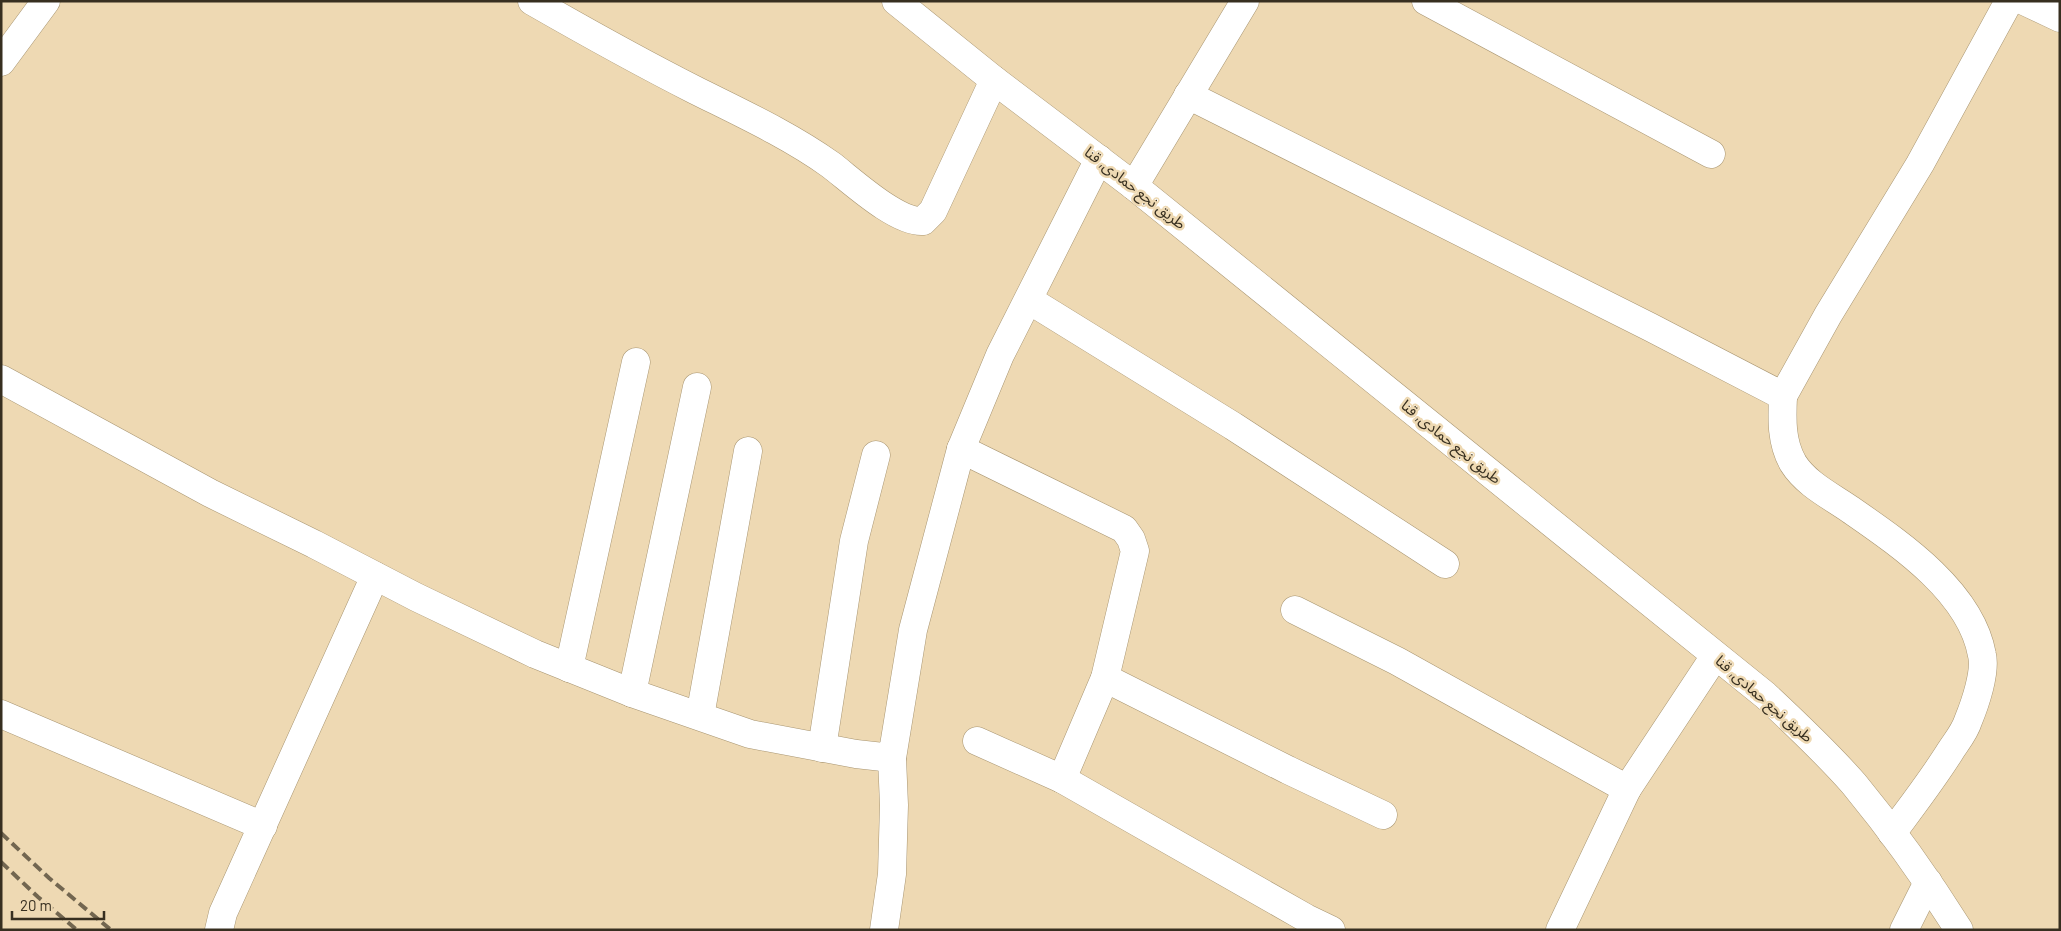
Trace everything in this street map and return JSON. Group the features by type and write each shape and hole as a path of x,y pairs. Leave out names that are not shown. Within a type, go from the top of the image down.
{"street":[{"path":"532,1 633,58 775,131 830,165 857,187 893,211 918,222 923,221 933,211 994,80"},
{"name":"طريق نجع حمادى, قنا","path":"896,1 994,80 1134,186 1764,695 1811,738 1853,784 1928,882 1958,930"},
{"path":"1134,186 1245,1"},
{"path":"1426,1 1711,154"},
{"path":"1892,833 1936,774 1968,722 1980,683 1983,656 1975,631 1965,612 1942,584 1897,542 1808,480 1793,463 1786,446 1782,427 1783,396 1828,315 1920,164 2009,1"},
{"path":"2024,1 2060,18"},
{"path":"1,62 42,3"},
{"path":"1188,95 1650,327 1783,396"},
{"path":"884,930 892,874 894,806 892,758 913,630 961,449 1000,354 1099,159"},
{"path":"1029,300 1233,426 1445,564"},
{"path":"569,668 636,362"},
{"path":"1,379 210,493 375,576 527,650 569,668 632,693 750,734 822,748 892,758"},
{"path":"632,693 696,387"},
{"path":"961,449 1124,529 1132,539 1135,551 1105,678 1062,779"},
{"path":"700,716 748,451"},
{"path":"822,748 854,541 876,455"},
{"path":"219,930 223,913 375,576"},
{"path":"1295,610 1397,661 1627,789"},
{"path":"1560,930 1627,789 1715,656"},
{"path":"1105,678 1288,770 1383,814"},
{"path":"1,714 263,826"},
{"path":"977,740 1062,779 1331,930"},
{"path":"1904,930 1928,882"}],"railway":[{"path":"1,833 49,878 111,930"},
{"path":"1,862 77,930"}]}
